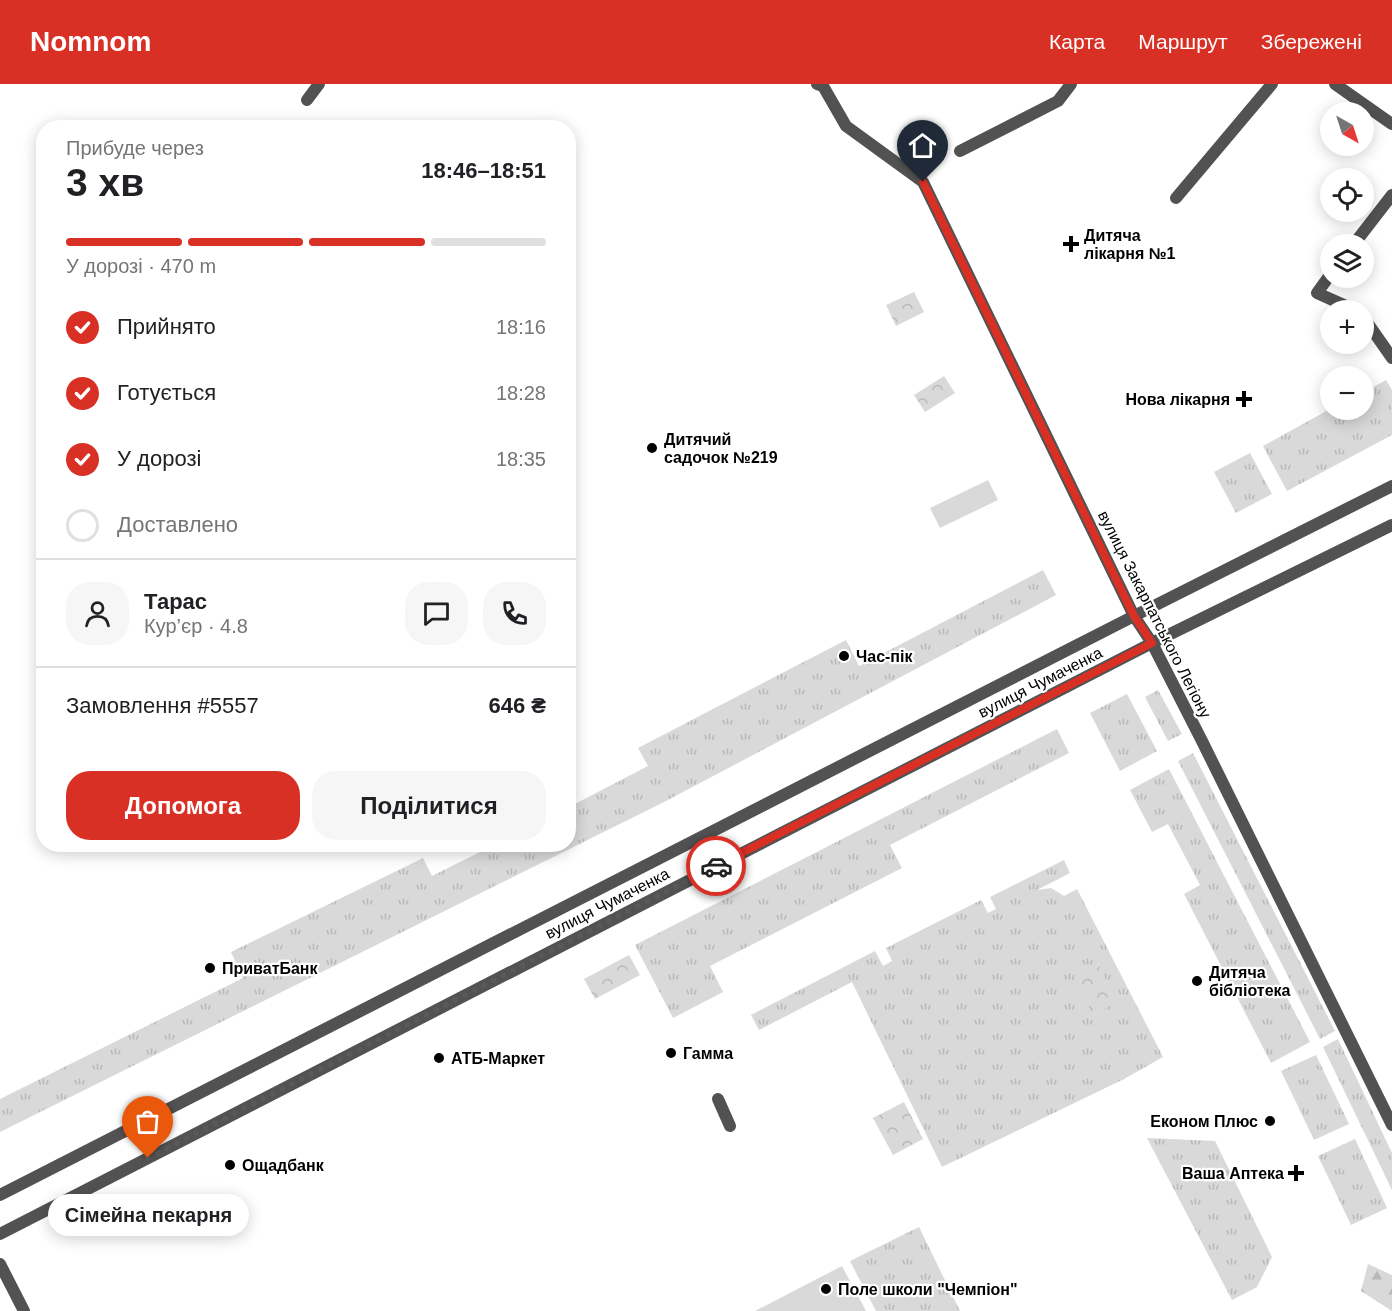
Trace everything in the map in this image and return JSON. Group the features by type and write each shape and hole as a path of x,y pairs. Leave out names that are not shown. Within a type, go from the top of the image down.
{"street":[{"path":"307,100 319,84"},
{"path":"960,152 1058,101 1071,84"},
{"path":"1176,198 1272,84"},
{"path":"1335,84 1392,124"},
{"name":"вулиця Закарпатського Легіону","path":"822,85 846,126 923,182 1134,616 1152,643 1392,1125"},
{"path":"1362,234 1392,195"},
{"path":"1321,288 1317,293 1333,300"},
{"path":"1374,332 1392,358"},
{"name":"вулиця Чумаченка","path":"0,1195 1392,486"},
{"name":"вулиця Чумаченка","path":"0,1234 1152,643 1392,525"},
{"path":"718,1099 730,1126"},
{"path":"0,1264 24,1311"}],"green space":[{"path":"914,292 924,312 896,326 886,305"},
{"path":"944,376 955,393 925,412 914,395"},
{"path":"1386,380 1392,390 1392,435 1287,491 1263,446 1320,415 1320,420 1374,420 1374,387"},
{"path":"1250,453 1272,494 1236,513 1214,472"},
{"path":"988,480 998,500 940,528 930,508"},
{"path":"1043,570 1056,595 666,801 576,846 576,803 648,766 638,748 846,640 859,666"},
{"path":"1158,690 1182,734 1168,741 1145,697"},
{"path":"1127,694 1157,751 1120,771 1090,713"},
{"path":"1057,729 1069,753 890,845 902,868 710,966 723,992 673,1018 635,945"},
{"path":"1193,753 1335,1031 1320,1039 1178,761"},
{"path":"1169,769 1310,1042 1271,1063 1184,894 1200,885 1168,824 1152,832 1130,790"},
{"path":"480,852 563,852 0,1132 0,1099 243,978 231,952 423,858 432,876"},
{"path":"1064,860 1070,873 1037,890 1051,888 1064,896 1077,889 1163,1057 1124,1079 942,1167 852,982 759,1030 751,1015 875,951 883,966 892,961 886,948 981,900 988,913 996,909 990,897","holes":["1098,964 1116,1002 1093,1015"]},
{"path":"629,955 640,975 595,999 584,979"},
{"path":"1098,964 1117,1002 1093,1015 1074,976"},
{"path":"1338,1039 1392,1153 1392,1190 1323,1047"},
{"path":"1316,1055 1349,1124 1314,1140 1281,1071"},
{"path":"904,1102 923,1139 893,1155 873,1118"},
{"path":"1147,1138 1215,1141 1272,1257 1257,1287 1232,1300"},
{"path":"1355,1139 1387,1208 1351,1225 1318,1156"},
{"path":"919,1227 960,1311 876,1311 850,1261"},
{"path":"1368,1264 1392,1275 1392,1311 1361,1291"},
{"name":"Поле школи \"Чемпіон\"","path":"842,1266 866,1311 755,1311"}],"way so far":[{"path":"148,1158 716,866"}],"place":[{"name":"Дитяча лікарня №1","path":"1071,244"},
{"name":"Нова лікарня","path":"1244,399"},
{"name":"Дитячий садочок №219","path":"652,448"},
{"name":"Час-пік","path":"844,656"},
{"name":"ПриватБанк","path":"210,968"},
{"name":"Дитяча бібліотека","path":"1197,981"},
{"name":"Гамма","path":"671,1053"},
{"name":"АТБ-Маркет","path":"439,1058"},
{"name":"Економ Плюс","path":"1270,1121"},
{"name":"Сімейна пекарня","path":"148,1158"},
{"name":"Ощадбанк","path":"230,1165"},
{"name":"Ваша Аптека","path":"1296,1173"},
{"name":"Поле школи \"Чемпіон\"","path":"826,1289"}],"route":[{"path":"716,866 1152,643 1134,616 923,182"}]}
